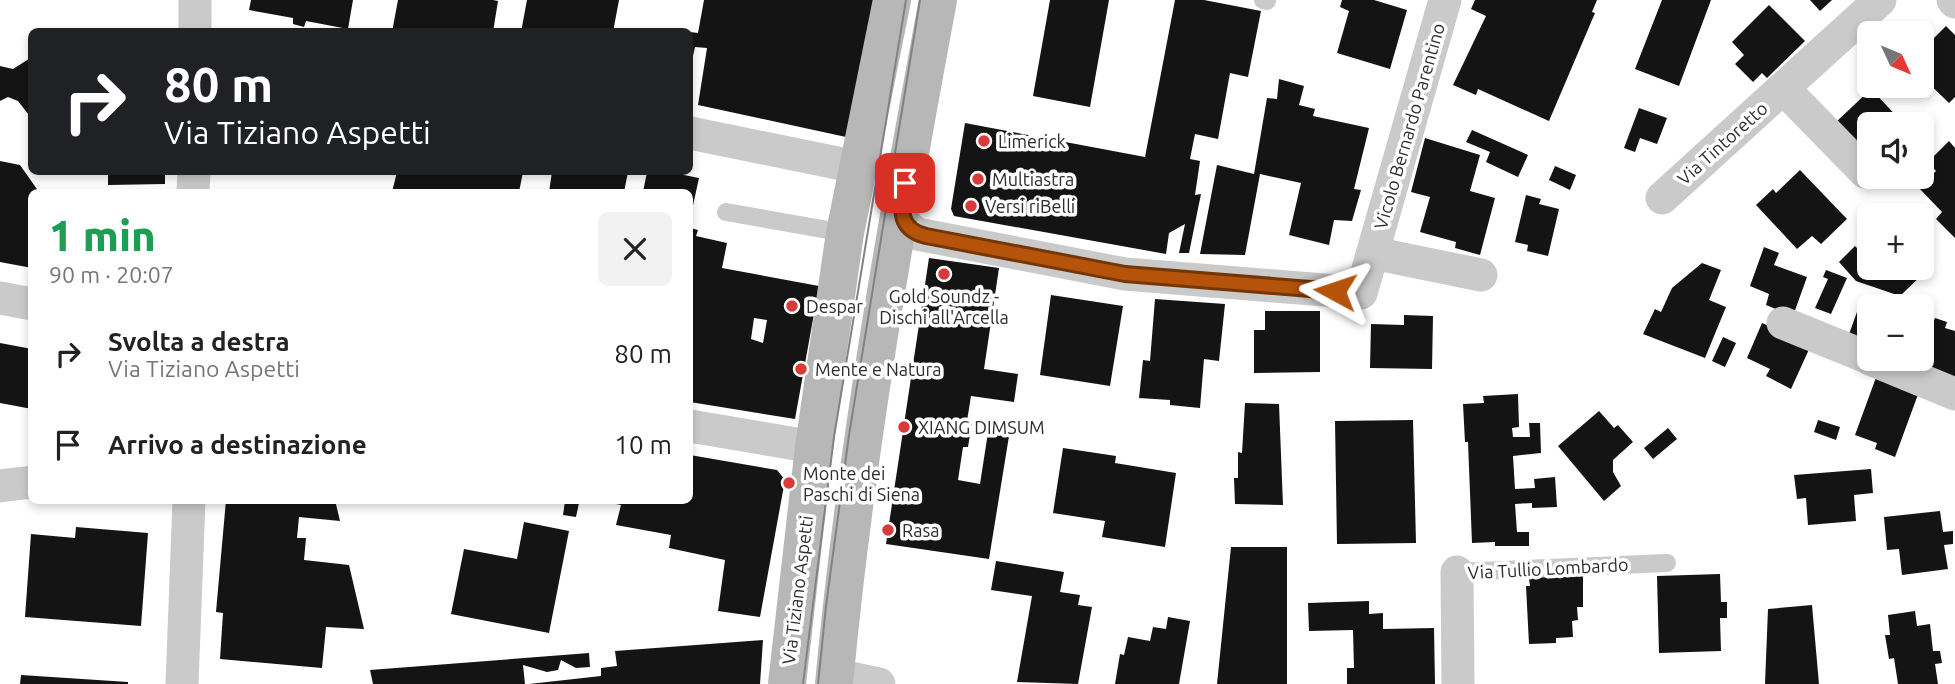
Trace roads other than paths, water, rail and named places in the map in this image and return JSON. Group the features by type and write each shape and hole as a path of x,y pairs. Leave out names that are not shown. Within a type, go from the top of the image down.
{"street":[{"path":"195,0 195,28"},
{"name":"Via Tiziano Aspetti","path":"787,684 814,447 845,233 892,0"},
{"path":"879,684 834,680 863,449 901,210 939,0"},
{"name":"Vicolo Bernardo Parentino","path":"901,210 906,225 918,234 1125,274 1361,293 1445,0"},
{"name":"Via Tintoretto","path":"1662,198 1881,0"},
{"name":"Via Tintoretto","path":"1783,88 1857,164"},
{"path":"693,135 841,163 851,168 855,178"},
{"name":"Vicolo Bernardo Parentino","path":"1373,253 1481,275"},
{"path":"0,298 28,303"},
{"path":"1783,323 1857,354"},
{"path":"1898,371 1955,394"},
{"path":"693,427 814,447"},
{"path":"0,486 28,482"},
{"path":"182,684 189,504"},
{"name":"Via Tullio Lombardo","path":"1457,572 1458,684"}],"lane":[{"path":"726,212 845,233"},
{"name":"Via Tullio Lombardo","path":"1457,572 1667,563"}],"tram line":[{"path":"803,684 834,437 906,0"},
{"path":"818,684 849,435 920,0"}],"place":[{"name":"Limerick","path":"984,141"},
{"name":"Multiastra","path":"978,179"},
{"name":"Versi riBelli","path":"971,206"},
{"name":"Gold Soundz - Dischi all'Arcella","path":"944,274"},
{"name":"Despar","path":"792,306"},
{"name":"Mente e Natura","path":"801,369"},
{"name":"XIANG DIMSUM","path":"904,427"},
{"name":"Monte dei Paschi di Siena","path":"789,483"},
{"name":"Rasa","path":"888,530"}]}
